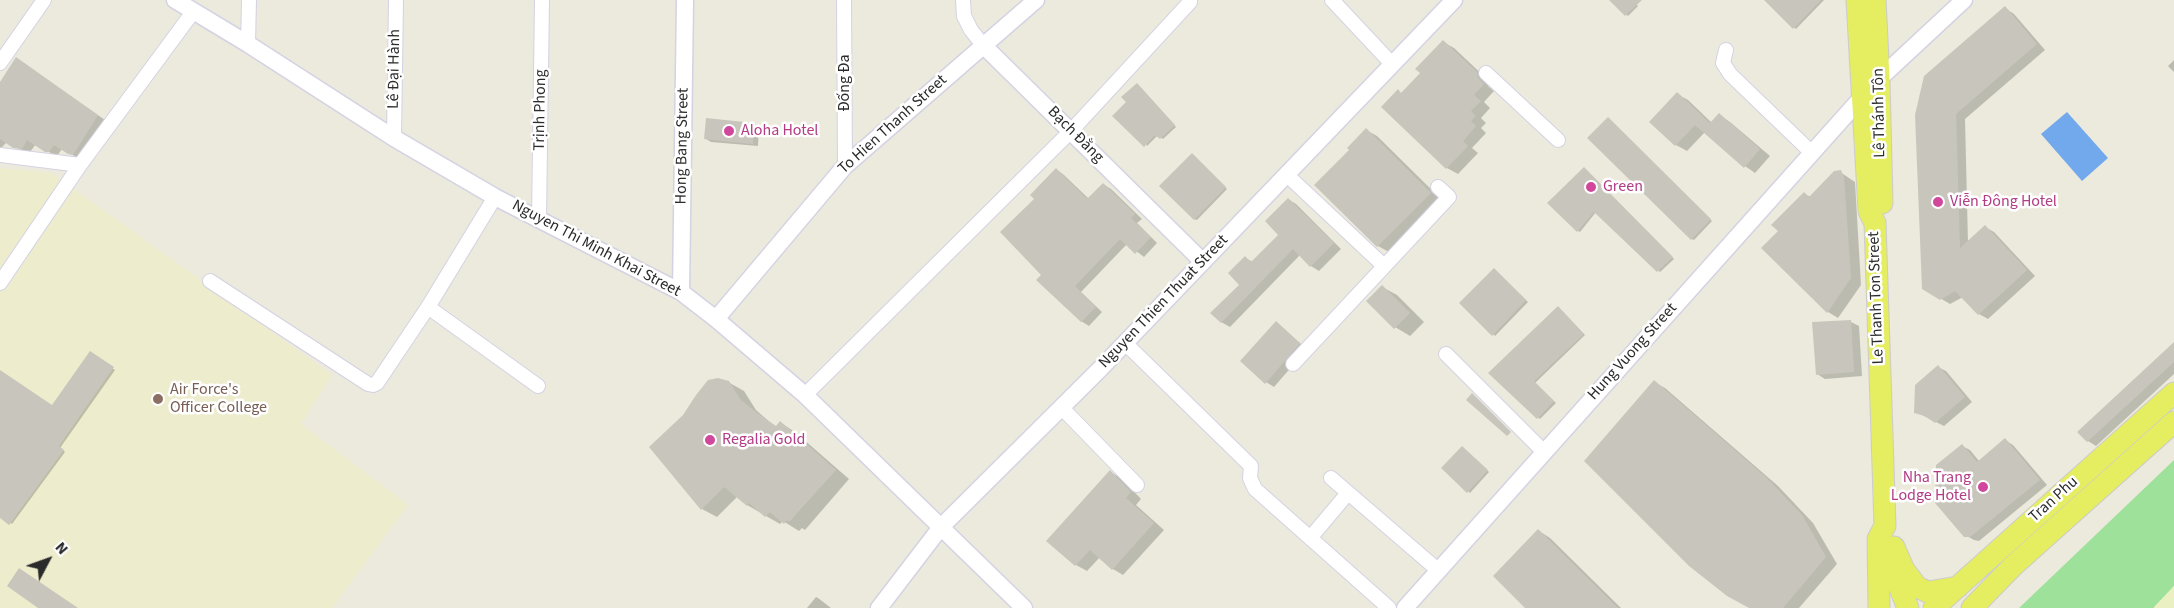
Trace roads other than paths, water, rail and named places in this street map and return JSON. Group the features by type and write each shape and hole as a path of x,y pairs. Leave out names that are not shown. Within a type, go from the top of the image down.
{"main road":[{"name":"Le Thanh Ton Street","path":"1857,0 1869,211 1875,223 1885,526"},
{"name":"Lê Thánh Tôn","path":"1875,0 1882,211 1875,223"},
{"path":"1862,97 1879,79"},
{"name":"Tran Phu","path":"1934,608 2174,393"},
{"name":"Tran Phu","path":"1972,608 2013,566 2174,422"},
{"path":"1885,526 1892,538 1895,573 1908,608"},
{"path":"1879,608 1878,539 1885,526"},
{"path":"1894,547 1904,570 1917,587 1928,591 1958,587"}],"street":[{"path":"0,63 44,0"},
{"name":"Nguyen Thi Minh Khai Street","path":"175,0 394,138 495,197 681,292 716,318 805,395 1024,608"},
{"path":"248,44 249,0"},
{"name":"Lê Đại Hành","path":"394,138 396,0"},
{"name":"Trịnh Phong","path":"539,220 542,0"},
{"name":"Hong Bang Street","path":"681,292 685,0"},
{"name":"Đống Đa","path":"844,0 845,166"},
{"name":"Bạch Đằng","path":"963,0 964,16 971,30 983,45 1203,262"},
{"name":"To Hien Thanh Street","path":"716,318 845,166 1036,0"},
{"path":"1332,0 1392,64"},
{"name":"Nguyen Thien Thuat Street","path":"879,608 941,527 1125,343 1454,0"},
{"path":"1879,79 1964,0"},
{"path":"805,395 1071,131 1190,2"},
{"path":"0,283 80,165 194,12"},
{"path":"1726,50 1723,63 1730,74 1812,153"},
{"path":"1486,73 1558,140"},
{"name":"Hung Vuong Street","path":"1405,608 1862,97"},
{"path":"0,155 80,165"},
{"path":"1287,175 1384,266"},
{"path":"1293,364 1449,197 1438,187"},
{"path":"210,281 368,384 373,385 377,383 428,307 495,197"},
{"path":"428,307 538,386"},
{"path":"1125,343 1251,466 1250,478 1255,489 1389,608"},
{"path":"1446,354 1544,452"},
{"path":"1061,407 1137,485"},
{"path":"1331,478 1439,571"},
{"path":"1311,537 1348,493"}],"water":[{"path":"2067,112 2108,158 2082,181 2041,134"}],"place":[{"name":"Aloha Hotel","path":"729,131"},
{"name":"Green","path":"1591,187"},
{"name":"Viễn Đông Hotel","path":"1938,202"},
{"name":"Air Force's Officer College","path":"158,399"},
{"name":"Regalia Gold","path":"710,440"},
{"name":"Nha Trang Lodge Hotel","path":"1983,487"}]}
